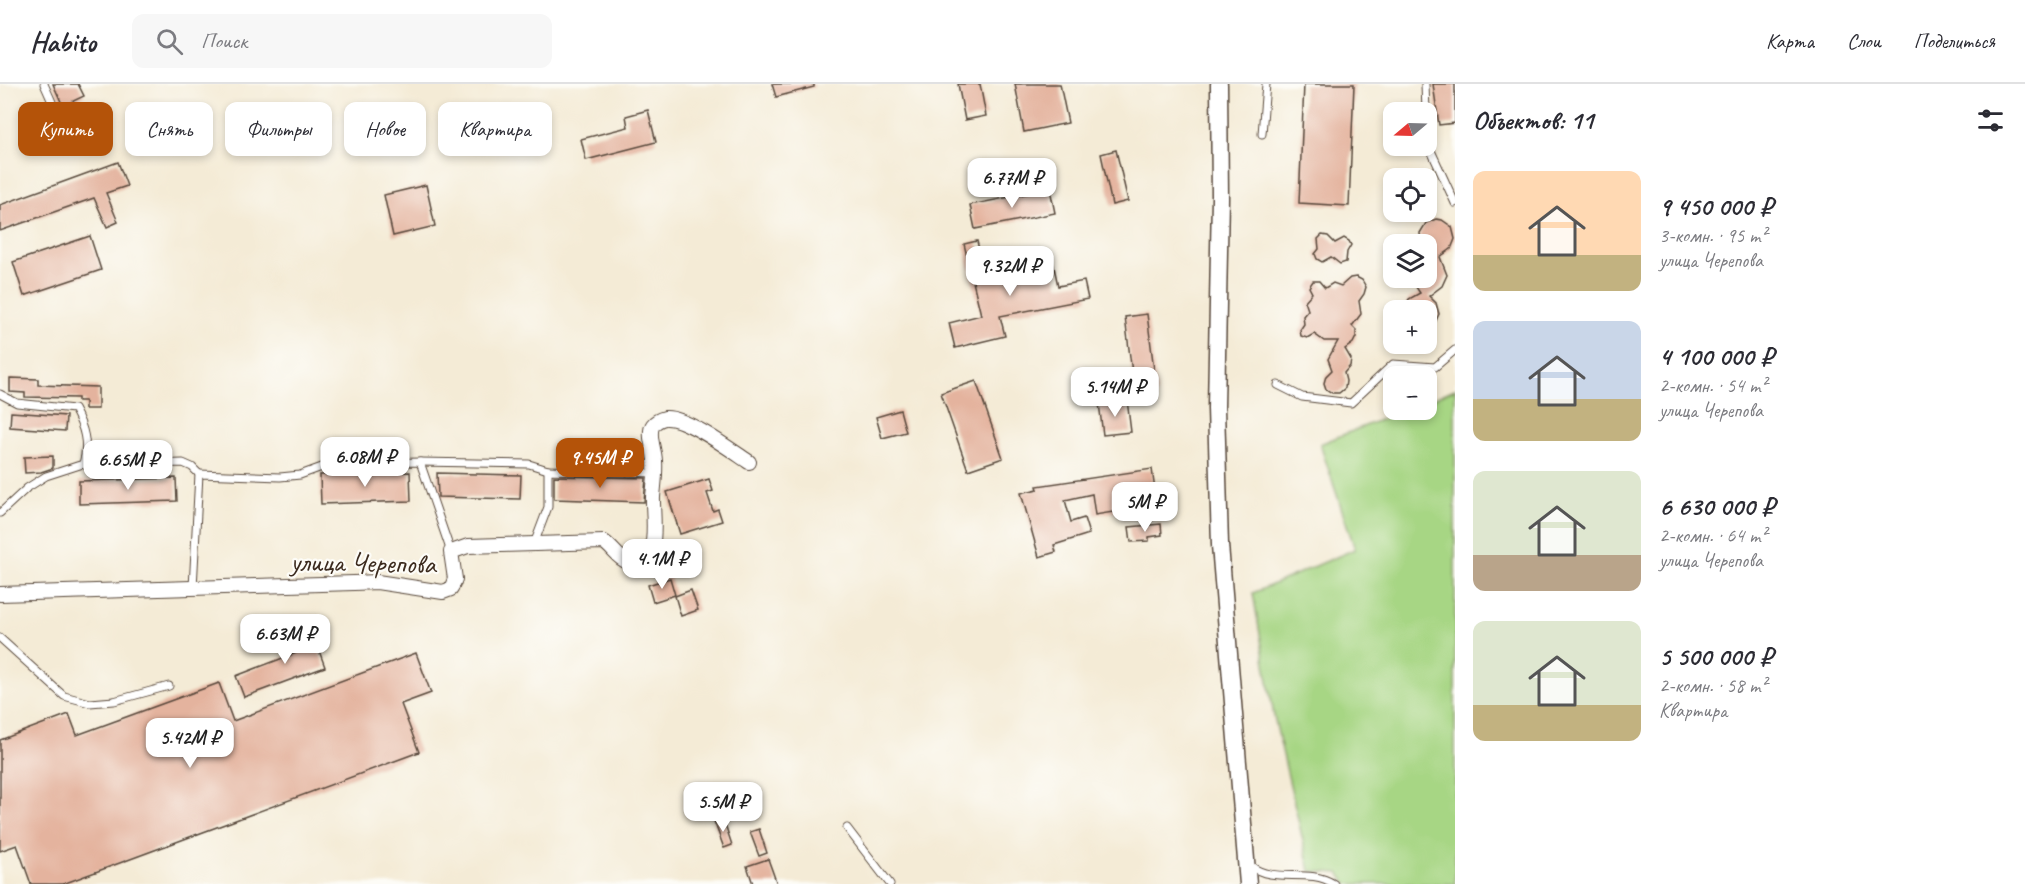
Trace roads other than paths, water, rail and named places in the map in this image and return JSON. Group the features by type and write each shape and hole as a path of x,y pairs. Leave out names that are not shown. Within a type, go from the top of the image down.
{"street":[{"path":"1219,84 1220,198 1216,408 1220,545 1248,884"},
{"name":"улица Черепова","path":"0,594 378,582 443,592 452,589 455,579 451,552 468,546 604,542 620,559 630,563 639,562 648,557 653,548 653,499 656,473 651,433 653,425 667,418 677,419 749,462"}],"lane":[{"path":"44,84 52,102"},
{"path":"1263,134 1266,84"},
{"path":"1425,84 1426,102"},
{"path":"1434,156 1455,203"},
{"path":"1278,386 1302,397 1351,404 1393,364 1435,367 1455,350"},
{"path":"0,394 17,402 74,409 85,430 86,453 83,464"},
{"path":"0,513 27,488 46,476 83,464 93,466 183,463 199,474 280,477 300,475 330,464 420,462 529,465 548,470 656,473"},
{"path":"420,462 451,552"},
{"path":"534,544 548,507 548,470"},
{"path":"193,588 199,474"},
{"path":"0,638 64,696 90,703 106,702 169,686"},
{"path":"847,828 890,884"},
{"path":"1246,859 1255,872 1265,879 1281,883 1318,878 1334,884"}]}
